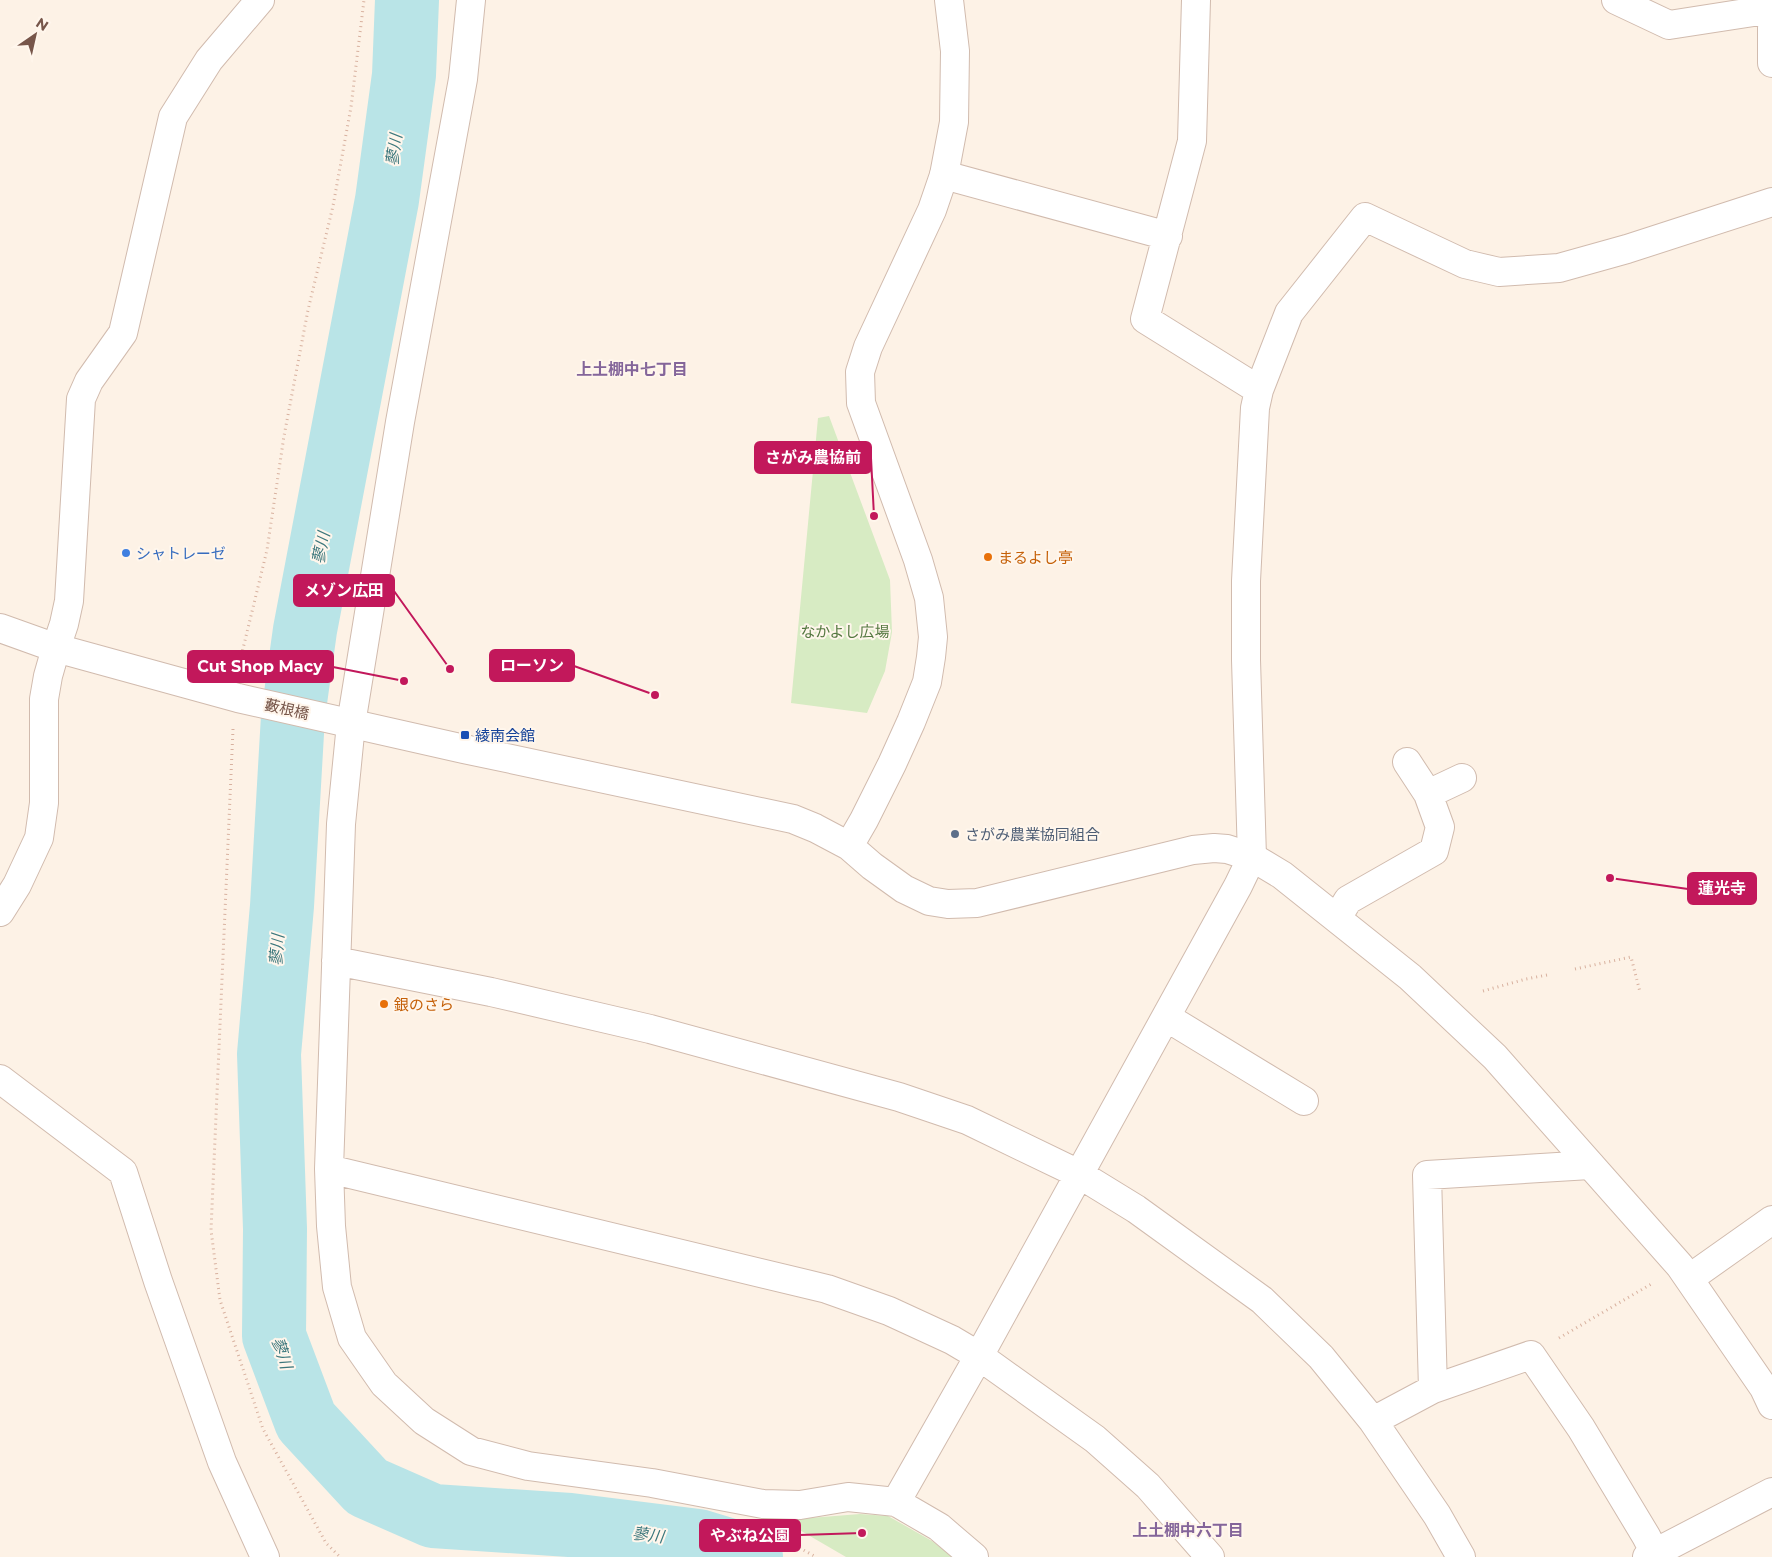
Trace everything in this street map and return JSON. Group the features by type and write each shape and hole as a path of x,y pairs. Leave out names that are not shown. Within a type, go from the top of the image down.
{"street":[{"path":"0,912 17,885 39,838 44,803 44,699 48,676 69,601 81,399 89,380 123,333 173,117 209,60 260,0"},
{"path":"472,0 463,79 343,722 342,824 329,1169 331,1226 337,1287 352,1338 384,1384 424,1421 471,1451 528,1466 652,1483 763,1504 800,1505 848,1497 896,1502 939,1528 974,1557"},
{"path":"849,846 876,796 911,722 927,682 933,637 929,598 918,560 861,403 860,372 868,347 932,210 944,176 954,122 955,51 949,0"},
{"path":"1196,0 1192,141 1145,319 1260,390"},
{"path":"1616,0 1668,25 1772,9"},
{"path":"1772,28 1772,62"},
{"path":"944,176 1168,236"},
{"path":"896,1502 979,1356 1252,857 1246,660 1246,581 1255,408 1289,313 1365,217 1465,264 1499,272 1559,268 1627,249 1772,202"},
{"name":"藪根橋","path":"0,628 236,711 343,722 792,819 815,828 849,846 904,890 929,901 948,904 977,903 1193,850 1227,848 1252,857 1282,875 1410,977 1495,1057 1690,1278 1764,1388 1772,1405"},
{"path":"1337,918 1348,900 1434,851 1440,827 1428,794 1407,762"},
{"path":"1428,794 1462,778"},
{"path":"336,960 491,992 650,1029 890,1094 967,1120 1079,1174 1136,1209 1262,1300 1321,1357 1373,1421 1436,1515 1461,1557"},
{"path":"1166,1017 1304,1101"},
{"path":"0,1079 123,1172 158,1281 222,1462 265,1557"},
{"path":"1433,1389 1427,1175 1590,1165"},
{"path":"329,1169 827,1289 889,1311 952,1340 979,1356 1096,1439 1148,1486 1210,1557"},
{"path":"1690,1278 1772,1220"},
{"path":"1373,1421 1433,1389 1531,1355 1581,1428 1646,1536 1653,1556 1772,1492"}],"path":[{"path":"238,670 267,550 284,436 306,319 333,206 351,107 364,0"},
{"path":"236,711 211,1230 220,1300 263,1429 326,1543 340,1557"},
{"path":"1576,969 1631,957 1640,992"},
{"path":"1483,991 1547,975"},
{"path":"1531,1355 1660,1278"}],"green space":[{"name":"なかよし広場","path":"829,416 890,580 892,632 885,671 867,713 791,703 818,418"},
{"path":"860,1514 888,1516 932,1541 953,1557 846,1557 791,1525 797,1519"},
{"path":"653,1548 677,1557 584,1557 609,1555"}],"waterway":[{"name":"蓼川","path":"407,0 404,75 387,200 305,630 293,716 282,906 269,1054 275,1229 274,1336 306,1421 367,1487 433,1516 570,1525 698,1541 751,1557"}],"place":[{"name":"さがみ農協前","path":"874,516"},
{"name":"シャトレーゼ","path":"126,553"},
{"name":"まるよし亭","path":"988,557"},
{"name":"メゾン広田","path":"450,669"},
{"name":"Cut Shop Macy","path":"404,681"},
{"name":"ローソン","path":"655,695"},
{"name":"綾南会館","path":"465,735"},
{"name":"さがみ農業協同組合","path":"955,834"},
{"name":"蓮光寺","path":"1610,878"},
{"name":"銀のさら","path":"384,1004"},
{"name":"やぶね公園","path":"862,1533"}],"district":[{"name":"上土棚中七丁目","path":"632,369"},
{"name":"上土棚中六丁目","path":"1188,1530"}]}
